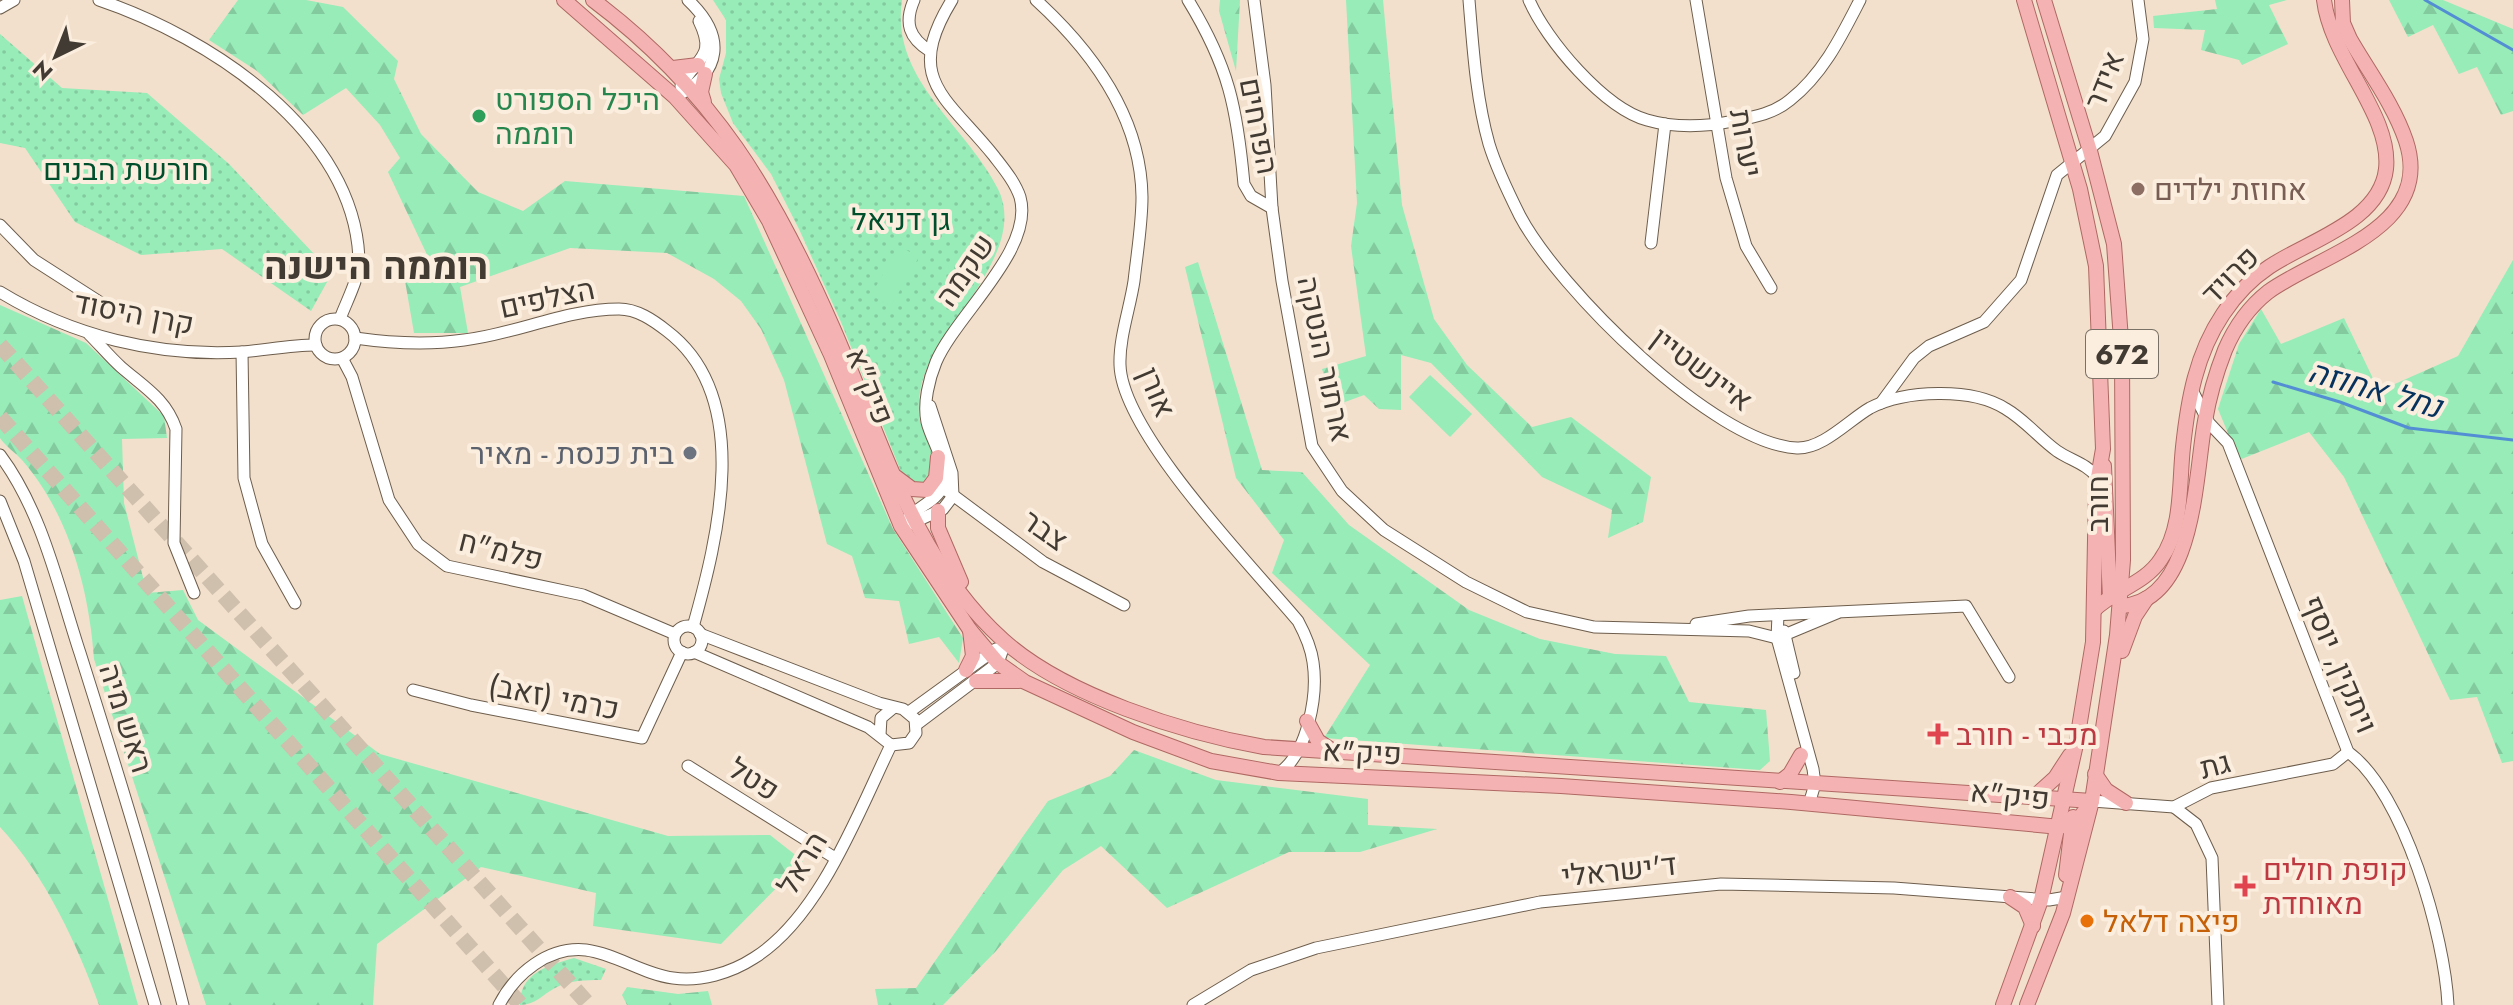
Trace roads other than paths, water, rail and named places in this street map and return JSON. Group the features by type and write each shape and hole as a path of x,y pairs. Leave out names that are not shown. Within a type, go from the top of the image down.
{"main road":[{"name":"פיק\"א","path":"564,0 675,97 717,141 758,202 909,521 970,630 994,658 1025,682 1146,737 1211,761 1279,773 1561,786 2067,825 2092,801"},
{"name":"חורב","path":"2003,1005 2033,927 2055,850 2067,825 2065,798 2093,642 2097,477 2103,449 2096,266 2072,160 2024,0"},
{"name":"חורב","path":"2027,1005 2067,897 2092,801 2109,690 2123,560 2120,299 2114,244 2090,151 2044,0"},
{"name":"פרויד","path":"2094,610 2118,599 2158,564 2175,528 2192,390 2204,349 2237,296 2271,266 2354,217 2382,186 2386,152 2382,133 2335,45 2326,22 2324,0"},
{"name":"פרויד","path":"2118,599 2135,604 2151,594 2178,563 2187,538 2205,417 2231,336 2254,306 2284,282 2360,242 2389,219 2404,193 2410,175 2406,142 2350,39 2343,23 2342,0"},
{"name":"פיק\"א","path":"595,1 673,68 705,103 739,148 768,196 832,326 909,521 968,601 1005,643 1065,680 1170,725 1228,741 1299,751 1560,764 1780,782 2092,801"},
{"path":"673,68 701,70 701,92 705,103"},
{"path":"2103,449 2118,599"},
{"path":"892,472 904,484 921,492 936,478 938,457"},
{"path":"938,511 938,528 968,601"},
{"path":"2123,560 2143,570 2158,564"},
{"path":"2109,690 2133,619 2151,594"},
{"path":"970,630 973,656 971,675 1025,682"},
{"path":"1307,721 1318,741 1337,753"},
{"path":"2035,796 2060,772 2077,740"},
{"path":"1780,782 1790,774 1801,755"},
{"path":"2095,774 2106,790 2126,803"},
{"path":"2029,823 2042,832 2055,850"},
{"path":"2067,825 2067,897"},
{"path":"2010,897 2025,907 2033,927"}],"street":[{"path":"0,8 14,0"},
{"path":"99,0 177,32 250,79 320,151 338,180 352,216 359,264 340,319"},
{"path":"675,97 701,70 707,45 688,0"},
{"name":"שקמה","path":"914,0 907,18 909,30 930,51 929,69 935,84 1004,169 1019,194 1022,208 1012,248 936,361 927,398 928,423 944,472 942,487"},
{"path":"930,51 952,0"},
{"name":"אורן","path":"1036,0 1094,62 1129,120 1142,196 1120,365 1131,408 1178,477 1298,621 1313,661 1315,683 1299,751 1279,773"},
{"name":"הפרחים","path":"1188,0 1210,35 1233,91 1244,184 1251,196 1272,208"},
{"name":"ארתור הנטקה","path":"1254,0 1265,85 1272,208 1312,446 1342,491 1384,530 1466,582 1527,612 1594,627 1680,627 1749,631 1781,637 1837,613"},
{"name":"איינשטיין","path":"1469,0 1474,66 1489,145 1521,218 1576,292 1628,344 1708,411 1776,445 1801,448 1881,404 1938,395 2002,406 2055,450 2088,467 2097,477"},
{"path":"1529,0 1538,21 1562,56 1625,108 1644,119 1665,124 1718,124 1765,115 1788,102 1813,79 1860,0"},
{"name":"יערות","path":"1696,0 1726,178 1746,246 1771,288"},
{"name":"אידר","path":"2072,160 2090,151 2113,127 2135,82 2143,39 2138,0"},
{"path":"1651,243 1665,124"},
{"path":"1881,404 1914,358 1929,346 1984,322 2011,296 2028,263 2053,184 2072,160"},
{"path":"0,225 34,260 101,303"},
{"name":"קרן היסוד","path":"0,292 39,316 89,334 161,349 242,352 316,345"},
{"name":"הצלפים","path":"355,338 388,343 464,340 591,311 622,308 649,317 683,343 705,375 721,448 719,513 697,630"},
{"path":"329,319 340,319 350,325 355,338 351,351 342,358 328,358 316,345 319,326 329,319"},
{"path":"89,334 121,367 161,400 171,414 176,429 174,543 194,593"},
{"path":"242,352 244,478 262,544 295,603"},
{"name":"פלמ\"ח","path":"342,358 352,377 389,500 418,544 447,566 583,595 675,634"},
{"name":"ויתקין, יוסף","path":"2192,390 2205,417 2228,443 2348,752 2367,770 2384,796 2428,896 2443,959 2448,1005"},
{"path":"909,521 938,511 953,496 952,473 927,398"},
{"name":"ראש מיה","path":"0,455 28,502 49,558 134,821 183,1005"},
{"path":"909,521 942,487"},
{"name":"צבר","path":"942,487 1043,562 1124,605"},
{"name":"ראש מיה","path":"0,501 24,561 155,1005"},
{"name":"ארתור הנטקה","path":"1680,627 1738,617 1966,606 2009,677"},
{"path":"1778,615 1803,734 1809,804"},
{"path":"917,724 909,712 697,630 685,626 675,634 676,647 880,735 891,745 909,743 917,724 971,675"},
{"path":"1792,658 1808,626"},
{"path":"688,652 700,646 697,630"},
{"path":"1781,637 1792,658 1794,693"},
{"path":"909,712 971,675 994,658 1005,643"},
{"name":"כרמי (זאב)","path":"413,690 471,705 642,738 688,652"},
{"path":"880,735 881,718 893,708"},
{"path":"1803,734 1801,755 1808,783"},
{"name":"הראל","path":"499,1005 523,972 551,954 585,950 676,979 720,974 755,958 775,943 808,901 835,858 891,745"},
{"name":"גת","path":"2092,801 2174,807 2211,788 2333,764 2348,752"},
{"name":"פטל","path":"688,766 835,858"},
{"path":"2174,807 2196,824 2212,858 2218,1005"},
{"name":"ד'ישראלי","path":"1193,1005 1251,970 1316,948 1540,902 1721,884 1894,888 2041,900 2067,897"}],"waterway":[{"name":"נחל אחוזה","path":"2425,0 2513,50"},
{"name":"נחל אחוזה","path":"2273,382 2340,402 2409,428 2513,440"}],"tunnel":[{"path":"0,345 589,1005"},
{"path":"0,417 521,1005"}],"place":[{"name":"היכל הספורט רוממה","path":"479,116"},
{"name":"אחוזת ילדים","path":"2138,189"},
{"name":"בית כנסת - מאיר","path":"690,453"},
{"name":"מכבי - חורב","path":"1938,734"},
{"name":"קופת חולים מאוחדת","path":"2245,886"},
{"name":"פיצה דלאל","path":"2087,921"}],"district":[{"name":"רוממה הישנה","path":"376,265"}],"park label":[{"name":"חורשת הבנים","path":"126,169"},
{"name":"גן דניאל","path":"901,219"}]}
